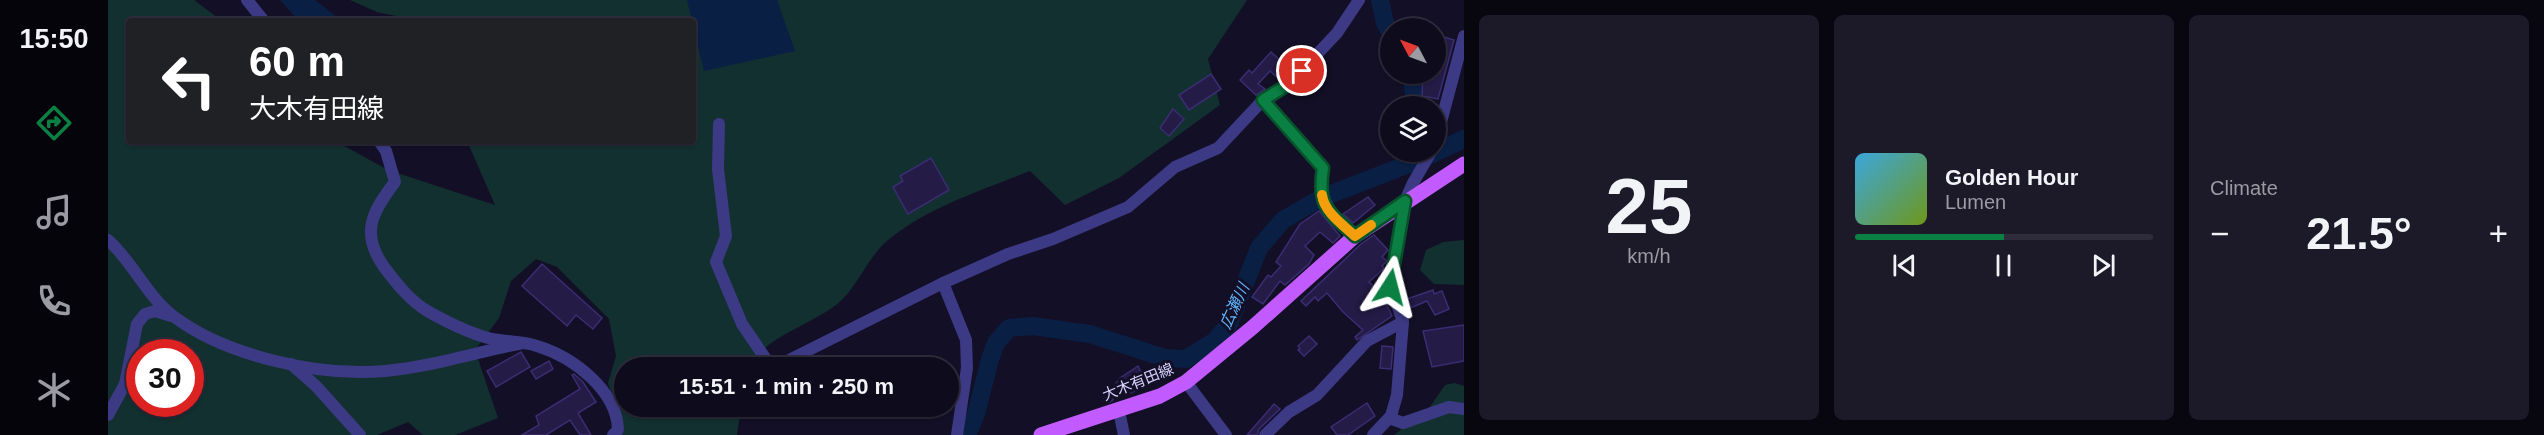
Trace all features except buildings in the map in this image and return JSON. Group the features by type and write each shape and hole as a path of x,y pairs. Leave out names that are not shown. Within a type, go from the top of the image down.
{"main road":[{"name":"大木有田線","path":"1041,435 1119,411 1160,396 1186,382 1253,327 1355,236 1464,164"}],"street":[{"path":"247,0 262,18"},
{"path":"794,357 1008,254 1053,239 1128,207 1175,167 1218,148 1263,100 1289,84 1315,58 1359,0"},
{"path":"1446,104 1464,36"},
{"path":"1263,100 1323,168 1322,202 1331,214 1355,236"},
{"path":"719,124 718,169 726,236 716,262 742,324 764,357"},
{"path":"381,144 386,151 395,182 382,199 369,227 373,252 401,290 428,311 491,339 523,343 557,354 586,374 607,396 618,419 618,430 613,435"},
{"path":"1373,435 1389,418 1396,395 1403,322 1390,287 1405,201 1425,162"},
{"path":"108,240 144,287 173,316 209,338 260,358 353,372 384,371 523,343"},
{"path":"944,283 962,324 967,346 967,368 957,435"},
{"path":"108,415 125,384 137,324 145,314 155,311 173,316"},
{"path":"1265,435 1289,412 1317,395 1367,341 1403,322"},
{"path":"291,364 323,393 360,435"},
{"path":"1186,382 1226,435"},
{"path":"1389,418 1403,423 1449,407 1464,409"},
{"path":"1119,411 1124,435"}],"green space":[{"path":"108,0 194,0 218,18 126,18 126,144 340,144 388,170 495,205 468,144 696,144 696,18 402,18 377,12 350,0 1247,0 1208,59 1220,105 1119,178 1065,205 1030,171 937,209 887,241 850,291 836,305 777,339 755,357 616,357 609,319 557,267 536,259 511,281 499,318 475,350 498,418 455,435 423,435 408,422 377,435 108,435"},
{"path":"1464,240 1464,285 1434,284 1420,270 1426,250 1443,242"},
{"path":"614,363 614,401 608,383"},
{"path":"1455,383 1464,386 1464,435 1394,435 1430,407 1445,385"},
{"path":"619,417 740,417 737,435 621,435 624,432"}],"water":[{"path":"280,0 315,0 338,18 296,18"},
{"path":"687,0 777,0 795,51 704,71 696,38 696,18 691,18"}],"waterway":[{"path":"1380,0 1384,18"},
{"path":"1413,84 1414,96"},
{"name":"広瀬川","path":"967,435 976,414 996,343 1009,328 1033,326 1090,334 1165,358 1186,359 1215,341 1229,324 1259,248 1283,220 1321,198 1419,160 1464,139"}],"slow traffic":[{"path":"1322,195 1322,202 1331,214 1355,236 1371,225"}],"route":[{"path":"1302,71 1289,84 1263,100 1308,148 1323,168 1322,202 1331,214 1355,236 1405,201 1390,287"}]}
